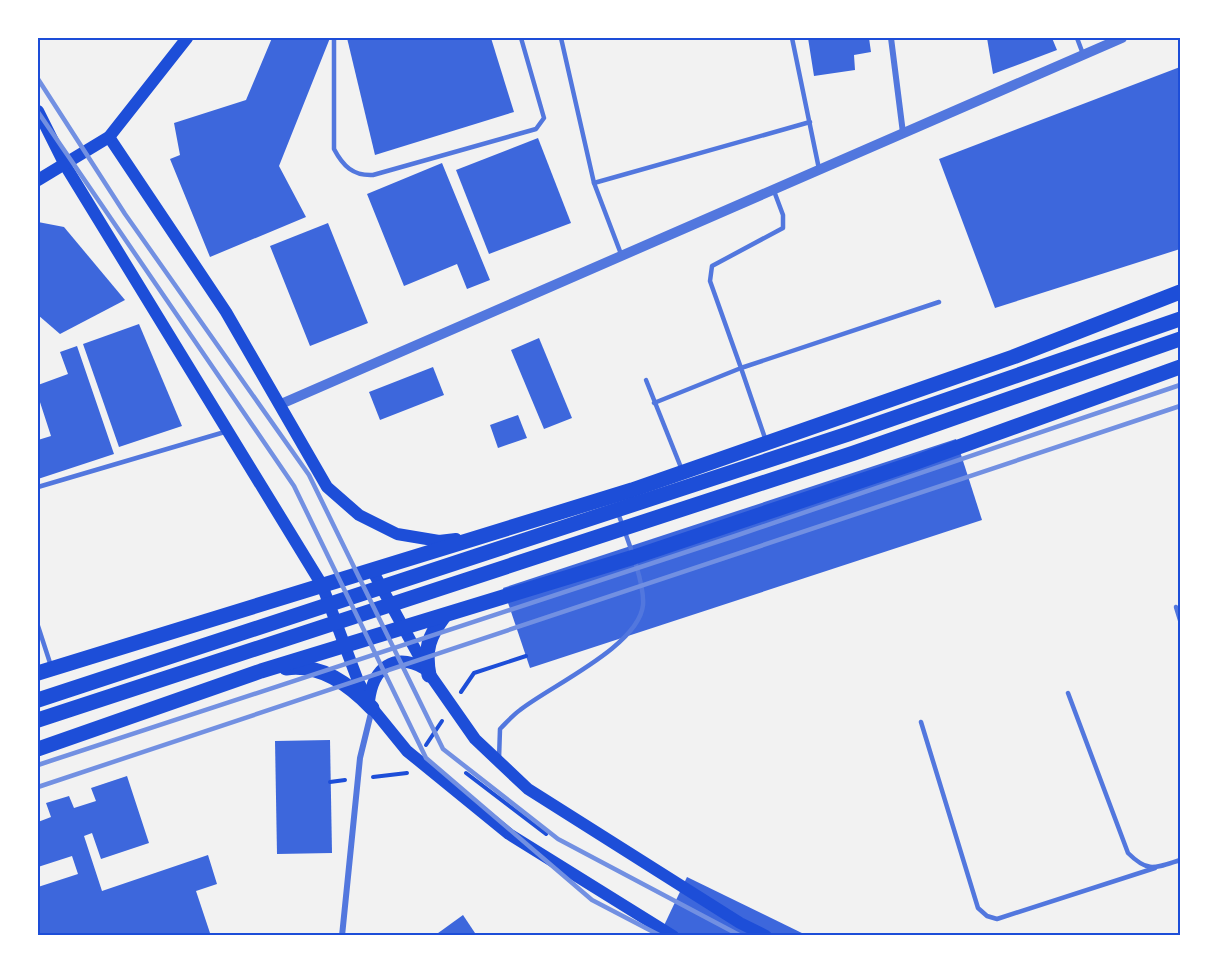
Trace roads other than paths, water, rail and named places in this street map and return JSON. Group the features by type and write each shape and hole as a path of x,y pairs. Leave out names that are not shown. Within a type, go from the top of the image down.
{"main road":[{"path":"38,180 109,137 187,38"},
{"path":"38,111 65,165 322,585 344,646 370,705"},
{"path":"109,137 226,312 327,487 359,516 397,534 439,541 482,536"},
{"path":"45,671 683,472 1013,357 1180,292"},
{"path":"38,700 826,441 1180,319"},
{"path":"38,720 820,464 1180,339"},
{"path":"38,749 261,671 634,557 852,484 1180,367"},
{"path":"828,421 852,484"},
{"path":"434,551 419,560 410,574 410,592 419,607 435,615 444,616"},
{"path":"372,570 428,672 475,739 528,789 766,936"},
{"path":"275,600 291,600 298,604 304,608 313,622 314,638 307,652 294,661"},
{"path":"428,672 425,657 428,639 444,616"},
{"path":"370,705 373,678 384,666 400,661 416,664 428,672"},
{"path":"261,671 292,667 324,673 352,688 370,705 407,751 509,834 673,936"}],"street":[{"path":"891,38 903,133"},
{"path":"281,404 621,254 1122,38"},
{"path":"342,936 360,758 370,705"}],"lane":[{"path":"334,38 334,149 340,162 351,171 361,175 373,175 536,129 543,118 521,38"},
{"path":"561,38 594,183 621,254"},
{"path":"792,38 819,169"},
{"path":"1077,38 1083,54"},
{"path":"594,183 810,122"},
{"path":"767,443 709,272 712,266 783,228 783,215 773,189"},
{"path":"654,403 741,368 939,302"},
{"path":"646,380 683,472"},
{"path":"38,488 229,430"},
{"path":"499,761 500,729 520,709 584,669 632,630 643,606 634,557 611,496"},
{"path":"1176,607 1180,620"},
{"path":"38,626 45,671"},
{"path":"1068,693 1128,853 1141,866 1155,868"},
{"path":"921,722 978,908 987,916 997,919 1180,860"}],"railway":[{"path":"38,79 125,214 309,475 443,749 558,839 741,936"},
{"path":"38,112 294,486 426,758 592,900 661,936"},
{"path":"38,765 735,536 1180,385"},
{"path":"38,787 1180,406"}]}
